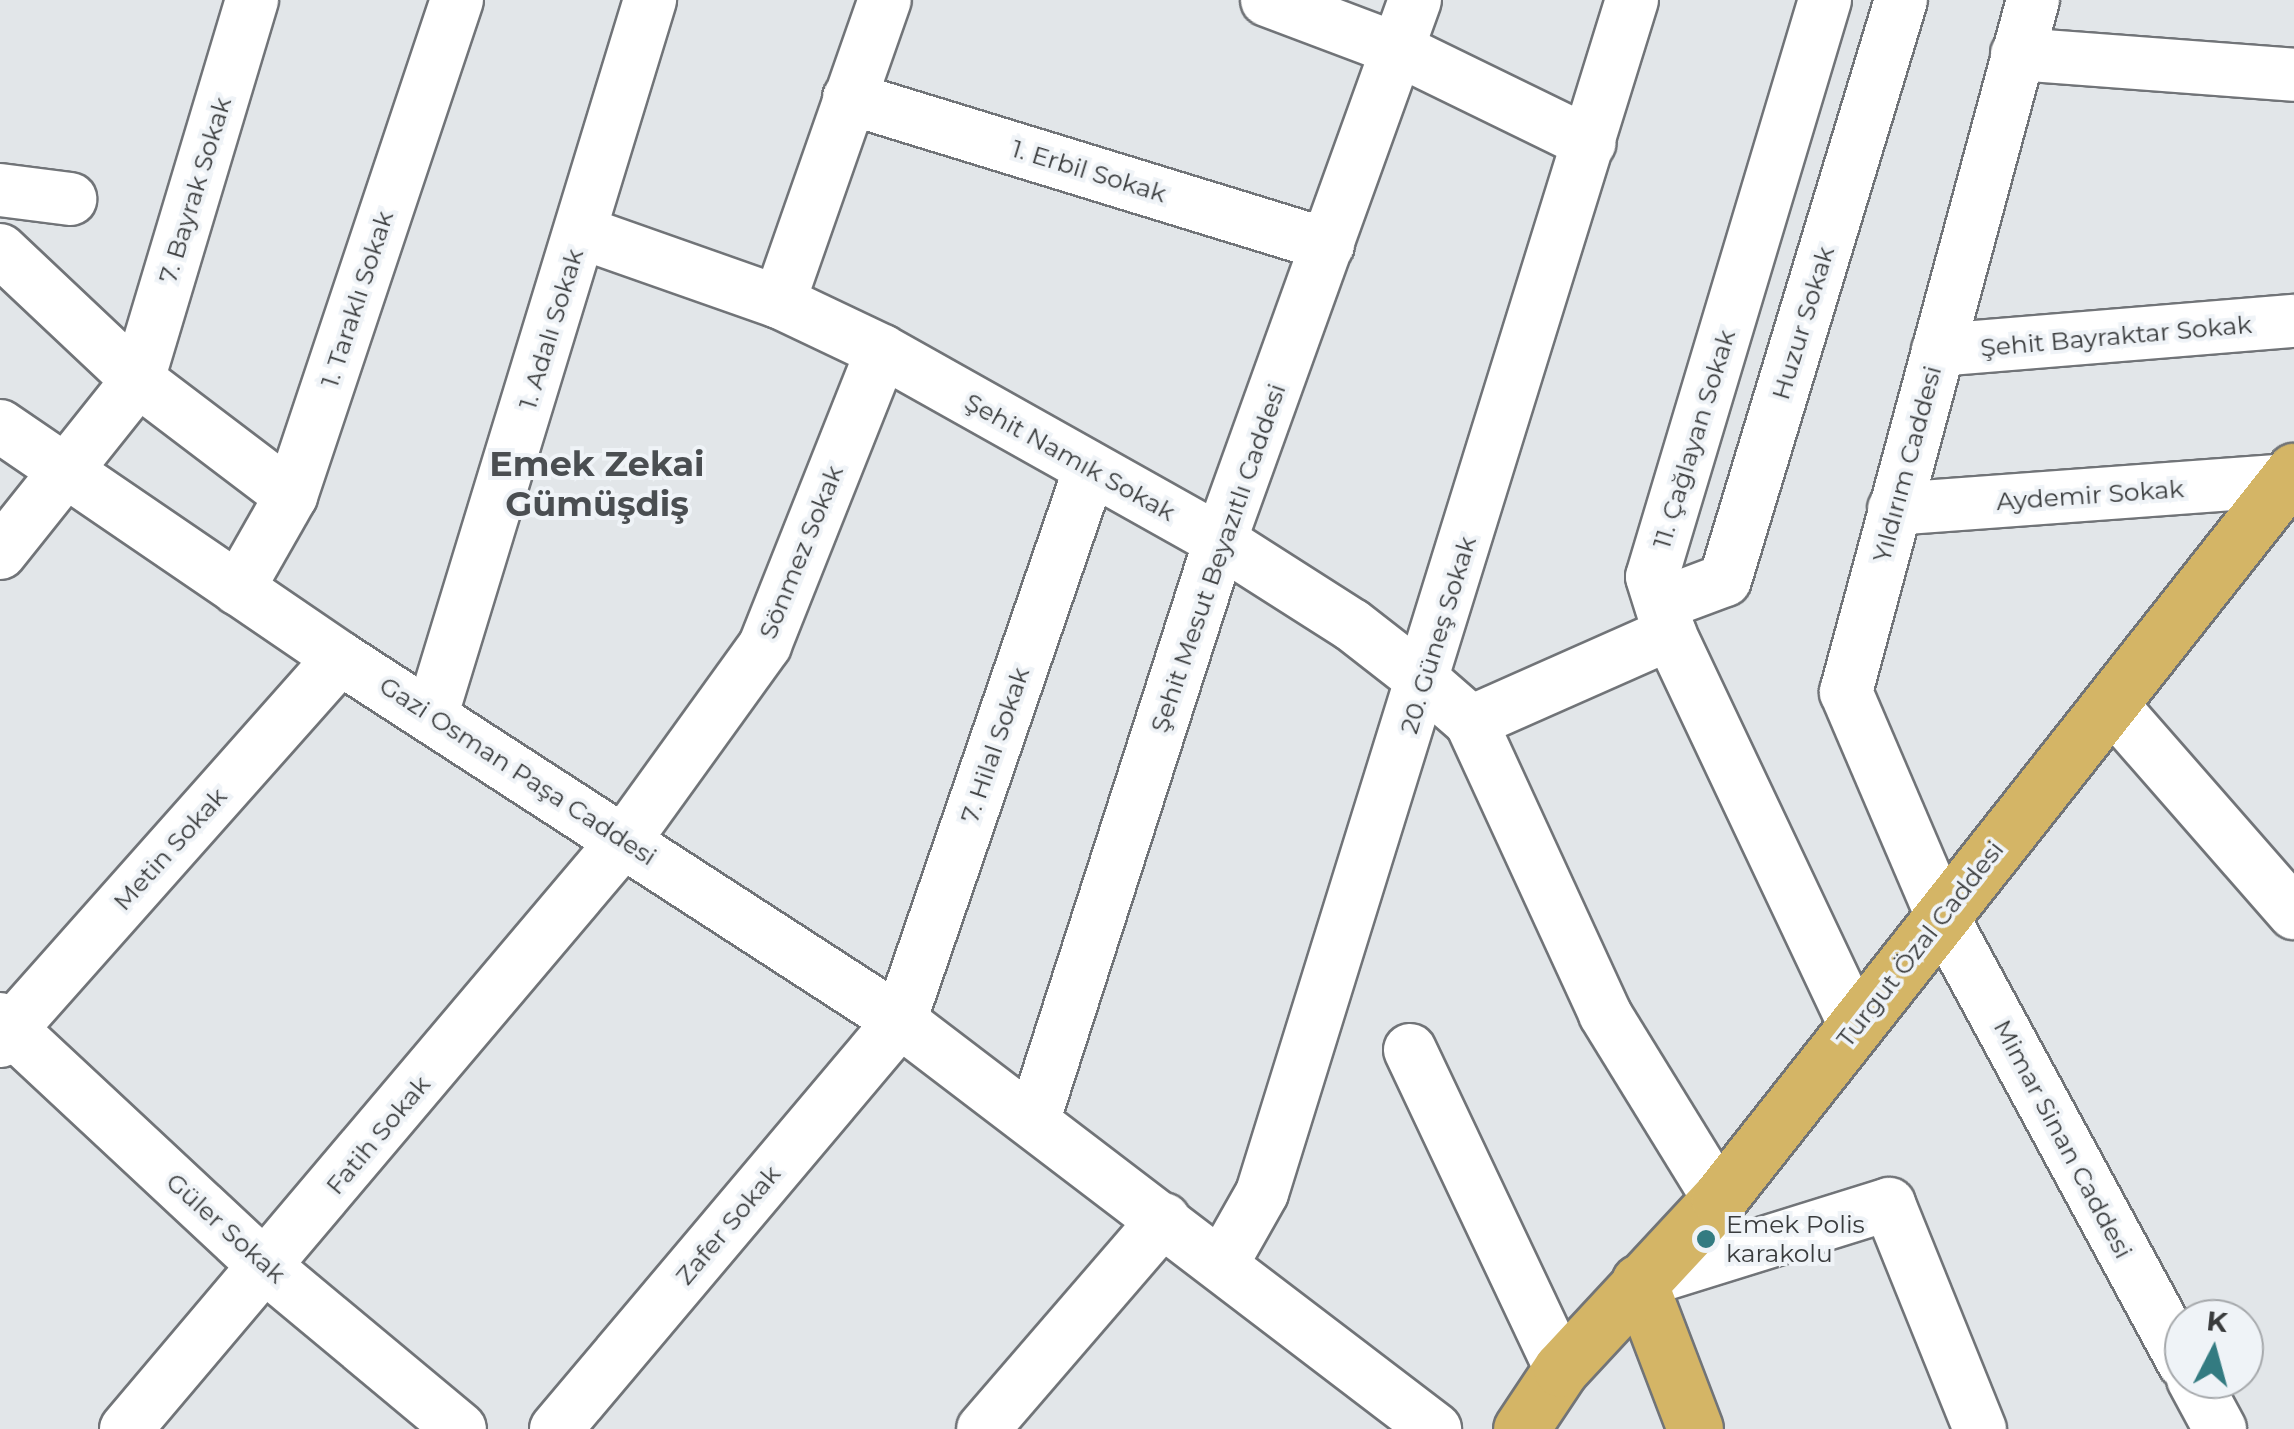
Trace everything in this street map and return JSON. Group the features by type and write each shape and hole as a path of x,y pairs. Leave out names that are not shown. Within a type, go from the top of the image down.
{"main road":[{"name":"Turgut Özal Caddesi","path":"1528,1408 1639,1282 1719,1199 2290,476"},
{"path":"1639,1282 1696,1429"}],"street":[{"name":"7. Bayrak Sokak","path":"138,380 252,0"},
{"name":"1. Taraklı Sokak","path":"238,588 291,496 457,0"},
{"name":"1. Adalı Sokak","path":"432,714 650,0"},
{"path":"779,302 885,0"},
{"path":"1268,0 1399,50 1590,143"},
{"name":"Şehit Mesut Beyazıtlı Caddesi","path":"1034,1119 1220,542 1415,0"},
{"name":"20. Güneş Sokak","path":"1223,1262 1262,1193 1632,0"},
{"name":"11. Çağlayan Sokak","path":"1825,0 1652,577 1665,619 1855,1026"},
{"name":"Huzur Sokak","path":"1665,619 1725,580 1901,0"},
{"name":"Yıldırım Caddesi","path":"1942,916 1846,692 2034,0"},
{"path":"2017,54 2294,75"},
{"name":"1. Erbil Sokak","path":"850,98 1328,245"},
{"path":"0,190 70,199"},
{"name":"Şehit Namık Sokak","path":"580,232 779,302 882,351 1220,542 1352,625 1424,680 1471,722 1605,1014 1719,1199"},
{"path":"0,250 138,380 291,496"},
{"name":"Şehit Bayraktar Sokak","path":"1938,350 2294,321"},
{"name":"Sönmez Sokak","path":"626,838 764,645 882,351"},
{"path":"0,552 68,473 138,380"},
{"name":"Gazi Osman Paşa Caddesi","path":"0,426 340,658 626,838 900,1021 1223,1262 1435,1429"},
{"name":"7. Hilal Sokak","path":"900,1021 1090,469"},
{"name":"Aydemir Sokak","path":"1894,509 2290,476"},
{"path":"1471,722 1665,619"},
{"name":"Metin Sokak","path":"4,1030 340,658"},
{"path":"2110,704 2294,913"},
{"name":"Fatih Sokak","path":"126,1429 267,1268 626,838"},
{"name":"Mimar Sinan Caddesi","path":"1942,916 2164,1326"},
{"name":"Zafer Sokak","path":"556,1429 900,1021"},
{"name":"Güler Sokak","path":"4,1030 267,1268 460,1429"},
{"path":"1410,1050 1528,1408"},
{"path":"1639,1282 1889,1204 1980,1429"},
{"path":"982,1429 1164,1218"},
{"path":"2204,1399 2220,1429"}],"place":[{"name":"Emek Polis karakolu","path":"1706,1239"}],"district":[{"name":"Emek Zekai Gümüşdiş","path":"597,484"}]}
